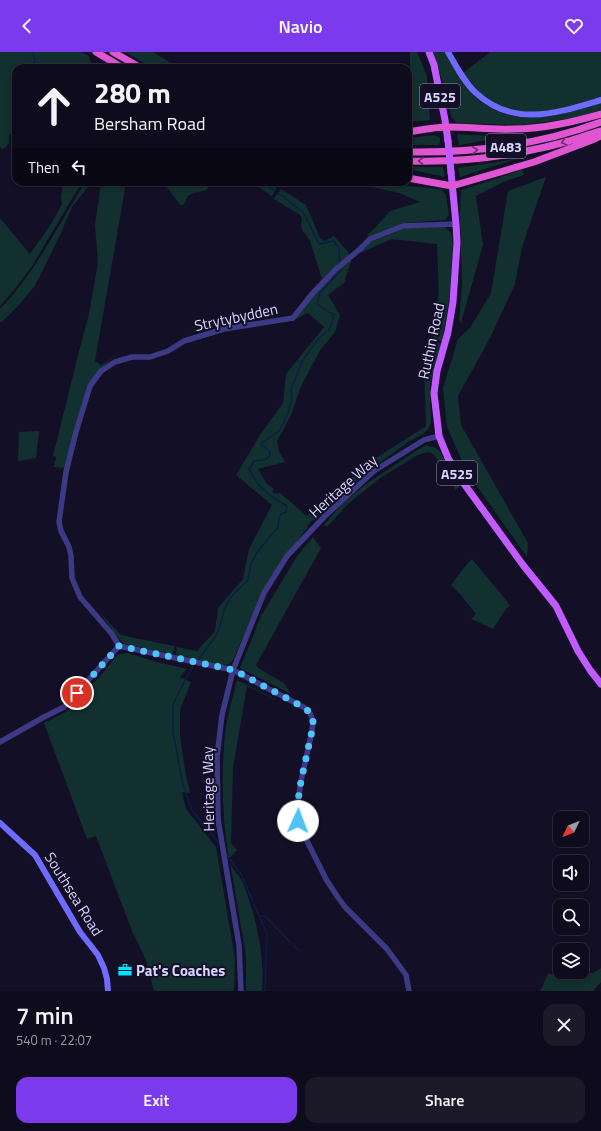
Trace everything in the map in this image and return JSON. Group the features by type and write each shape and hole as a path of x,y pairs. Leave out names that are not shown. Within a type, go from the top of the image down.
{"highway":[{"path":"96,52 116,64"},
{"path":"113,52 134,64"},
{"name":"A483","path":"412,131 446,127 495,129 533,128 564,123 601,114"},
{"name":"A483","path":"412,152 458,152 489,149 555,136 601,122"},
{"name":"A483","path":"412,161 459,160 493,157 536,150 601,131"},
{"name":"A483","path":"452,186 534,162 601,136"},
{"path":"412,179 452,186"}],"main road":[{"name":"Ruthin Road","path":"429,52 434,66 446,127 457,243 453,302 448,332 437,371 434,393 439,436 448,458 462,481 523,565 556,606 578,651 601,684"},
{"path":"448,52 464,78 475,92 493,106 506,112 537,115 555,113 601,100"},
{"name":"Southsea Road","path":"0,823 35,855 80,932 98,955 104,968 108,991"}],"street":[{"name":"Strytybydden","path":"119,646 112,634 80,597 72,578 69,548 61,531 59,522 66,472 76,432 90,386 101,371 115,362 132,357 150,357 168,351 184,341 224,329 293,318 312,294 370,239 403,226 456,224"},
{"name":"Heritage Way","path":"241,991 239,945 218,819 216,757 222,715 234,670 264,593 287,556 325,516 374,470 424,440 439,436"},
{"path":"0,742 64,707 119,646 234,670 305,708 310,713 313,721 296,814 298,821 326,879 337,896 392,956 406,975 409,991"}],"green space":[{"path":"0,52 81,52 89,56 92,64 12,64 12,134 9,135 9,143 6,147 2,149 0,147"},
{"path":"125,52 153,52 172,64 146,64"},
{"path":"410,52 417,52 427,76 430,120 412,122 412,64 410,64"},
{"path":"433,52 446,52 470,91 484,104 499,112 515,116 550,116 567,113 601,103 601,110 577,117 520,125 457,123 451,116 446,92"},
{"path":"490,52 601,52 601,99 561,109 526,113 498,106 480,93 463,73"},
{"path":"457,134 507,137 459,145"},
{"path":"434,135 440,138 440,141 439,145 412,145 412,138"},
{"path":"516,159 460,177 458,168"},
{"path":"412,167 443,167 445,177 412,170"},
{"path":"522,170 524,175 503,182 476,196 483,245 461,323 459,320 462,285 460,215 461,190"},
{"path":"546,177 522,247 515,284 490,338 458,396 461,425 528,543 527,557 467,472 447,427 443,388 458,339 470,328 491,293 508,191"},
{"path":"62,186 80,186 32,266 0,306 0,218 30,254 51,224 62,204"},
{"path":"82,186 89,186 72,207 61,233 34,287 19,305 2,322 0,322 0,309 23,282"},
{"path":"100,186 125,186 95,361 101,365 113,358 103,367 86,388 85,397 65,468 54,467 56,457 53,456 89,314 98,262 95,225"},
{"path":"166,186 208,186 207,190 188,196 184,204 181,206"},
{"path":"257,186 276,186 277,187 272,196"},
{"path":"368,186 407,186 441,189 446,195 449,215 445,220 404,223 369,237 367,235 390,211 420,202 399,193"},
{"path":"281,189 306,205 320,238 324,241 334,236 349,253 348,257 372,241 404,228 445,227 451,233 453,244 450,293 442,341 433,338 436,326 438,303 437,244 392,239 353,256 344,283 328,295 340,315 335,332 321,349 301,386 291,415 277,441 279,451 285,462 258,469 267,484 274,489 272,492 275,494 280,493 307,516 373,460 426,426 424,371 431,338 441,344 430,385 431,422 429,428 423,434 408,442 371,469 307,526 308,527 286,556 262,595 233,660 228,664 222,665 178,655 176,653 177,647 197,651 215,631 218,608 243,579 249,549 272,505 236,475 260,435 283,403 286,374 324,327 308,313 296,319 297,315 327,280 333,277 338,271 334,267 322,279 310,241 301,228 302,218 300,215 274,199"},
{"path":"39,431 36,458 18,461 19,432"},
{"path":"427,445 438,449 440,452 459,487 456,490 435,456 430,452 424,453 416,456 380,478 348,504 327,527 324,525 342,504 366,484"},
{"path":"313,537 321,548 256,665 258,668 284,683 291,694 240,668 261,616 297,556"},
{"path":"472,559 510,606 506,609 493,629 471,619 476,614 451,585"},
{"path":"100,613 121,635 174,646 172,654 125,644 119,639"},
{"path":"127,653 187,669 180,677 191,682 180,710 180,736 190,793 182,792 186,809 216,847 235,958 234,991 154,991 146,960 132,931 96,836 87,839 44,723 66,712 88,687 98,679 117,655"},
{"path":"237,680 279,701 247,686 233,768 231,843 237,850 229,859 224,812 223,765 226,727"},
{"path":"230,862 243,883 256,922 261,950 263,977 262,991 246,991 246,956"},
{"path":"601,968 601,982 593,991 540,991 548,974 553,974 553,979 589,979 589,973 593,973"}],"waterway":[{"path":"33,52 35,60 34,64"},
{"path":"267,186 275,191"},
{"path":"278,193 303,212 319,244 334,241 339,249 340,263"},
{"path":"199,659 215,637 227,603 248,580 251,564 257,552 278,527 281,514 286,512 287,506 264,490 258,484 249,469 254,461 264,460 270,456 269,450 261,444 280,430 289,411 292,399 291,389 303,360 319,338 328,331 332,323 334,314 328,312 317,304 320,293 341,269"},
{"path":"193,666 173,704 173,732 183,785 192,810 218,842"},
{"path":"227,855 241,874 267,934 265,991"},
{"path":"259,916 265,916 290,942"},
{"path":"294,946 299,950"}],"place":[{"name":"Pat's Coaches","path":"125,970"}],"route":[{"path":"77,693 119,646 234,670 305,708 310,713 313,721 296,814 298,821"}]}
